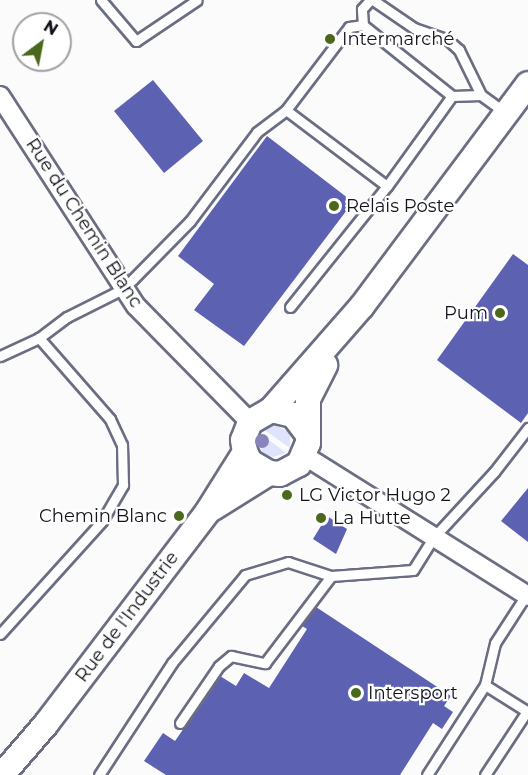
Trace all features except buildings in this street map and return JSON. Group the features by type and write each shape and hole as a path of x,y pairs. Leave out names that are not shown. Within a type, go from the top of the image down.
{"street":[{"path":"362,306 271,410 250,422 243,440 250,462 269,473 290,470 306,444 312,385 362,306 528,84"},
{"name":"Rue du Chemin Blanc","path":"0,96 123,289 250,422"},
{"path":"271,410 293,415 306,444 433,538 527,595"},
{"name":"Rue de l'Industrie","path":"5,774 46,724 208,511 245,452"},
{"name":"Rue de l'Industrie","path":"208,511 269,473"}],"lane":[{"path":"100,0 136,41 197,0"},
{"path":"363,25 362,9 371,0 414,28 448,40 459,51 482,95 506,113"},
{"path":"0,356 39,338 67,317 123,289 190,220 257,132 286,110 349,27 363,25 452,96 482,95"},
{"path":"290,307 387,186 452,96"},
{"path":"286,110 387,186"},
{"path":"0,634 102,521 123,485 122,445 110,419 39,338"},
{"path":"99,775 172,663 245,575 288,562 331,576 413,570 433,538 494,472 528,428"},
{"path":"180,723 219,666 231,656 265,663 331,576"},
{"path":"427,775 485,685 495,643 527,595"},
{"path":"485,685 527,712 486,775"}],"shaded area":[{"path":"275,424 290,433 290,448 263,429"},
{"path":"260,433 286,453 273,457 264,454 259,445"}],"place":[{"name":"Intermarché","path":"330,39"},
{"name":"Relais Poste","path":"334,206"},
{"name":"Pum","path":"500,313"},
{"name":"LG Victor Hugo 2","path":"287,495"},
{"name":"Chemin Blanc","path":"179,516"},
{"name":"La Hutte","path":"321,518"},
{"name":"Intersport","path":"356,693"}]}
